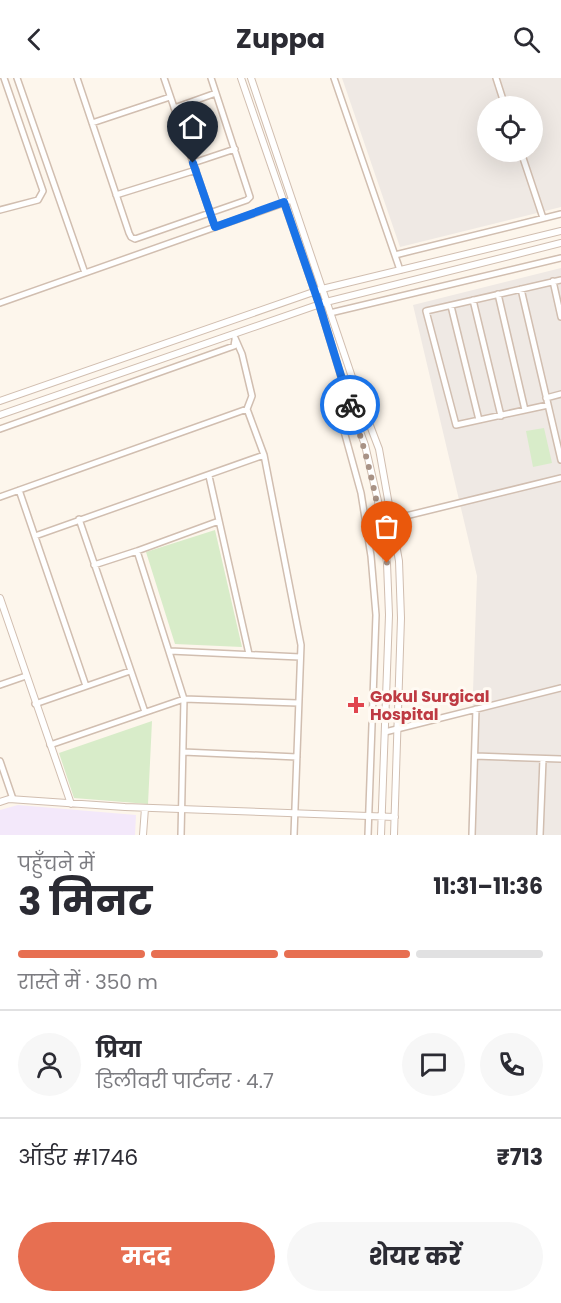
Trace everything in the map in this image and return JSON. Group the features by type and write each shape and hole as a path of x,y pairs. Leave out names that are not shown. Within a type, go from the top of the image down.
{"street":[{"path":"0,210 38,200 43,191 4,78"},
{"path":"17,78 85,273"},
{"path":"77,78 131,237 135,239 250,197 211,78"},
{"path":"164,78 215,227"},
{"path":"241,78 365,445 381,522 387,563 389,615 381,835"},
{"path":"251,78 326,302 379,449 399,561 401,618 394,835"},
{"path":"334,78 400,270"},
{"path":"496,78 502,96"},
{"path":"174,108 216,93"},
{"path":"92,123 170,97"},
{"path":"193,163 235,149"},
{"path":"524,162 543,218"},
{"path":"116,195 195,170"},
{"path":"0,303 292,200"},
{"path":"395,255 561,214"},
{"path":"0,401 315,292 561,231"},
{"path":"0,415 235,336 319,304 561,243"},
{"path":"330,313 561,258"},
{"path":"548,405 456,425 426,311 561,280"},
{"path":"553,282 561,317"},
{"path":"521,289 561,460"},
{"path":"498,294 525,410"},
{"path":"474,300 501,416"},
{"path":"451,306 479,420"},
{"path":"235,336 242,354 252,396 247,409 264,455 301,645 294,835"},
{"path":"0,429 234,346 235,336"},
{"path":"346,393 336,402 348,439 361,494 376,615 368,835"},
{"path":"546,398 561,394"},
{"path":"0,497 247,409"},
{"path":"35,536 264,455"},
{"path":"209,476 249,654"},
{"path":"381,522 561,478"},
{"path":"19,490 86,686"},
{"path":"79,519 144,712"},
{"path":"94,565 219,521"},
{"path":"137,551 184,699 181,835"},
{"path":"0,598 71,804"},
{"path":"170,651 300,657"},
{"path":"35,704 130,671"},
{"path":"0,685 26,676"},
{"path":"385,732 561,688"},
{"path":"50,745 184,699 298,703"},
{"path":"472,835 476,709"},
{"path":"183,752 297,757"},
{"path":"475,756 561,759"},
{"path":"540,835 543,759"},
{"path":"0,761 13,799"},
{"path":"0,802 13,799 144,808 395,817"},
{"path":"143,835 144,808"}],"shaded area":[{"path":"342,78 561,78 561,207 400,247"},
{"path":"561,268 561,835 468,835 477,576 413,305"},
{"path":"18,805 136,815 135,835 0,835 0,810"}],"green space":[{"path":"544,428 552,463 533,467 526,431"},
{"path":"215,530 242,647 175,644 146,552"},
{"path":"152,721 148,804 74,798 59,753"}],"way so far":[{"path":"350,405 365,445 374,483 387,563"}],"place":[{"name":"Gokul Surgical Hospital","path":"356,705"}],"route":[{"path":"193,163 215,227 284,202 350,405"}]}
